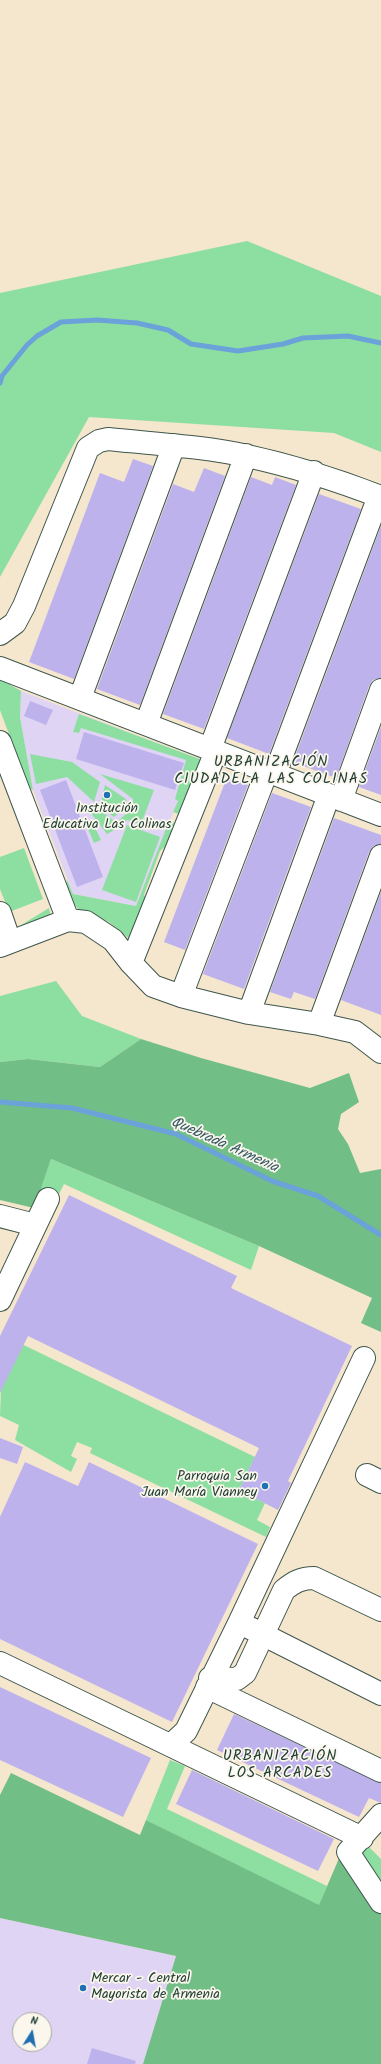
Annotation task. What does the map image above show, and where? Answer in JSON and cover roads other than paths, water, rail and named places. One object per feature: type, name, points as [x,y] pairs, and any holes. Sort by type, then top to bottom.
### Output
[{"type":"street","points":[[0,634],[15,623],[24,606],[88,448],[99,441],[108,440],[174,445],[246,455],[314,472],[380,497],[181,996]]},
{"type":"street","points":[[80,698],[174,445]]},
{"type":"street","points":[[146,724],[246,455]]},
{"type":"street","points":[[131,963],[213,750],[314,472]]},
{"type":"street","points":[[0,668],[381,815]]},
{"type":"street","points":[[249,1013],[335,798],[381,690]]},
{"type":"street","points":[[0,742],[68,920]]},
{"type":"street","points":[[320,1024],[381,856]]},
{"type":"street","points":[[0,913],[5,944],[68,920],[86,922],[114,940],[131,963],[153,986],[181,996],[249,1013],[320,1024],[355,1032],[381,1052]]},
{"type":"street","points":[[0,1300],[48,1199]]},
{"type":"street","points":[[0,1216],[35,1225]]},
{"type":"street","points":[[171,1745],[186,1731],[208,1682],[239,1623],[364,1358]]},
{"type":"street","points":[[208,1682],[237,1678],[245,1672],[284,1590],[294,1582],[304,1578],[314,1578],[381,1610]]},
{"type":"street","points":[[239,1623],[381,1694]]},
{"type":"street","points":[[0,1663],[362,1838]]},
{"type":"street","points":[[208,1682],[381,1771]]},
{"type":"street","points":[[381,1815],[348,1852],[381,1902]]},
{"type":"waterway","points":[[0,383],[2,376],[27,345],[37,336],[61,322],[97,320],[137,323],[168,330],[191,344],[238,351],[283,344],[303,338],[348,336],[381,343]]},
{"type":"waterway","name":"Quebrada Armenia","points":[[0,1102],[72,1108],[176,1134],[272,1181],[318,1196],[381,1235]]},
{"type":"place","name":"Institución Educativa Las Colinas","points":[[107,795]]},
{"type":"place","name":"Parroquia San Juan María Vianney","points":[[265,1486]]},
{"type":"place","name":"Mercar - Central Mayorista de Armenia","points":[[83,1988]]},
{"type":"district","name":"URBANIZACIÓN CIUDADELA LAS COLINAS","points":[[271,772]]},
{"type":"district","name":"URBANIZACIÓN LOS ARCADES","points":[[280,1766]]}]
